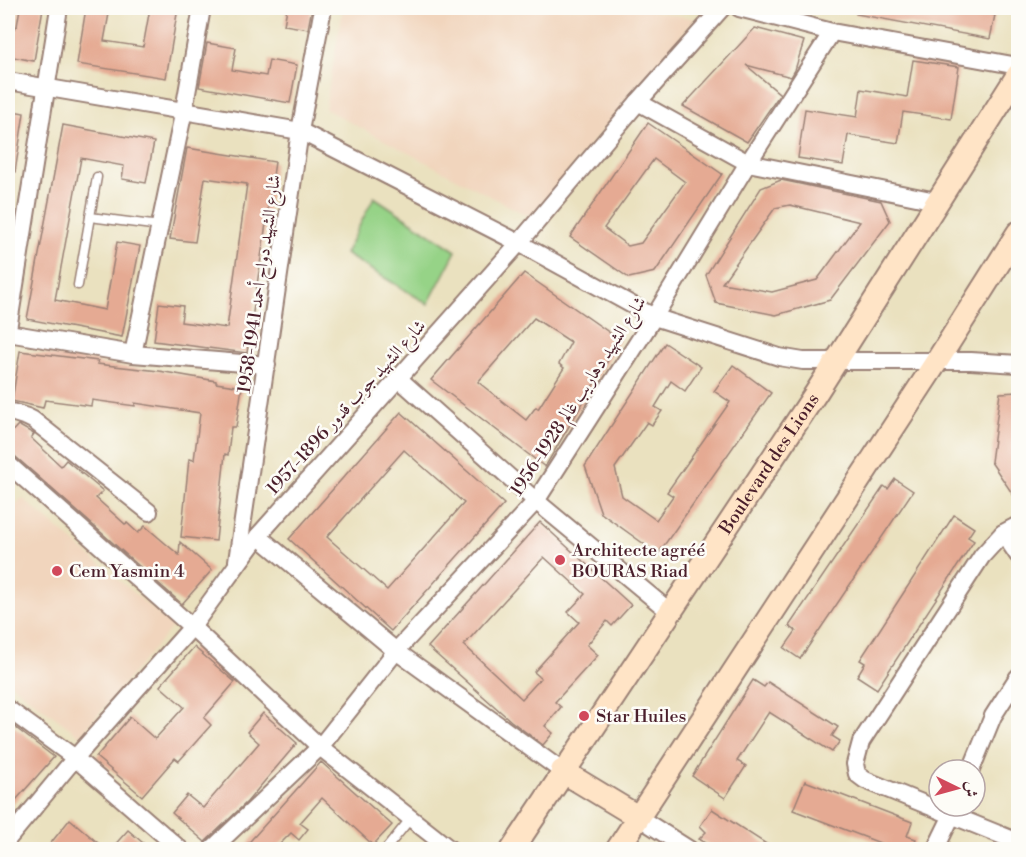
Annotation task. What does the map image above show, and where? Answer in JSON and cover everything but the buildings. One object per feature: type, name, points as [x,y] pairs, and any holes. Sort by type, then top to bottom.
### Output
[{"type":"main road","name":"Boulevard des Lions","points":[[512,849],[816,393],[1018,75]]},
{"type":"main road","points":[[617,849],[938,361],[1018,233]]},
{"type":"main road","points":[[562,771],[638,817]]},
{"type":"street","points":[[59,8],[8,331],[133,354],[267,364]]},
{"type":"street","points":[[133,354],[184,110],[202,8]]},
{"type":"street","name":"شارع الشهيد دواح أحمد 1941-1958","points":[[236,567],[300,131],[323,8]]},
{"type":"street","name":"شارع الشهيد جوب قدور 1896-1957","points":[[8,839],[75,758],[192,627],[258,536],[519,243],[638,102],[722,8]]},
{"type":"street","points":[[739,8],[832,32],[1018,66]]},
{"type":"street","name":"شارع الشهيد دهاريب غالم 1928-1956","points":[[211,849],[320,747],[396,651],[536,501],[832,32]]},
{"type":"street","points":[[8,81],[300,131],[519,243],[654,317],[779,357],[803,361],[971,361],[1018,364]]},
{"type":"street","points":[[638,102],[748,163],[936,201]]},
{"type":"street","points":[[398,378],[536,501],[670,612]]},
{"type":"street","points":[[8,411],[33,420],[149,512]]},
{"type":"street","points":[[8,464],[192,627],[320,747],[451,849]]},
{"type":"street","points":[[927,802],[865,780],[857,774],[855,764],[857,752],[861,742],[982,556],[1004,533],[1018,525]]},
{"type":"street","points":[[1004,533],[1018,555]]},
{"type":"street","points":[[258,536],[396,651],[562,771]]},
{"type":"street","points":[[975,758],[993,716],[1018,677]]},
{"type":"street","points":[[8,709],[75,758],[182,849]]},
{"type":"street","points":[[638,817],[690,849]]},
{"type":"street","points":[[935,849],[950,818]]},
{"type":"street","points":[[968,818],[1018,842]]},
{"type":"lane","points":[[78,285],[97,177]]},
{"type":"lane","points":[[90,217],[160,226]]},
{"type":"lane","points":[[385,849],[411,818]]},
{"type":"shaded area","points":[[343,8],[638,8],[695,19],[530,217],[325,109]]},
{"type":"shaded area","name":"Cem Yasmin 4","points":[[22,498],[173,626],[80,736],[8,682],[8,515]]},
{"type":"green space","points":[[374,197],[456,251],[428,304],[345,254]]},
{"type":"place","name":"Architecte agréé BOURAS Riad","points":[[560,560]]},
{"type":"place","name":"Cem Yasmin 4","points":[[57,571]]},
{"type":"place","name":"Star Huiles","points":[[584,716]]}]
